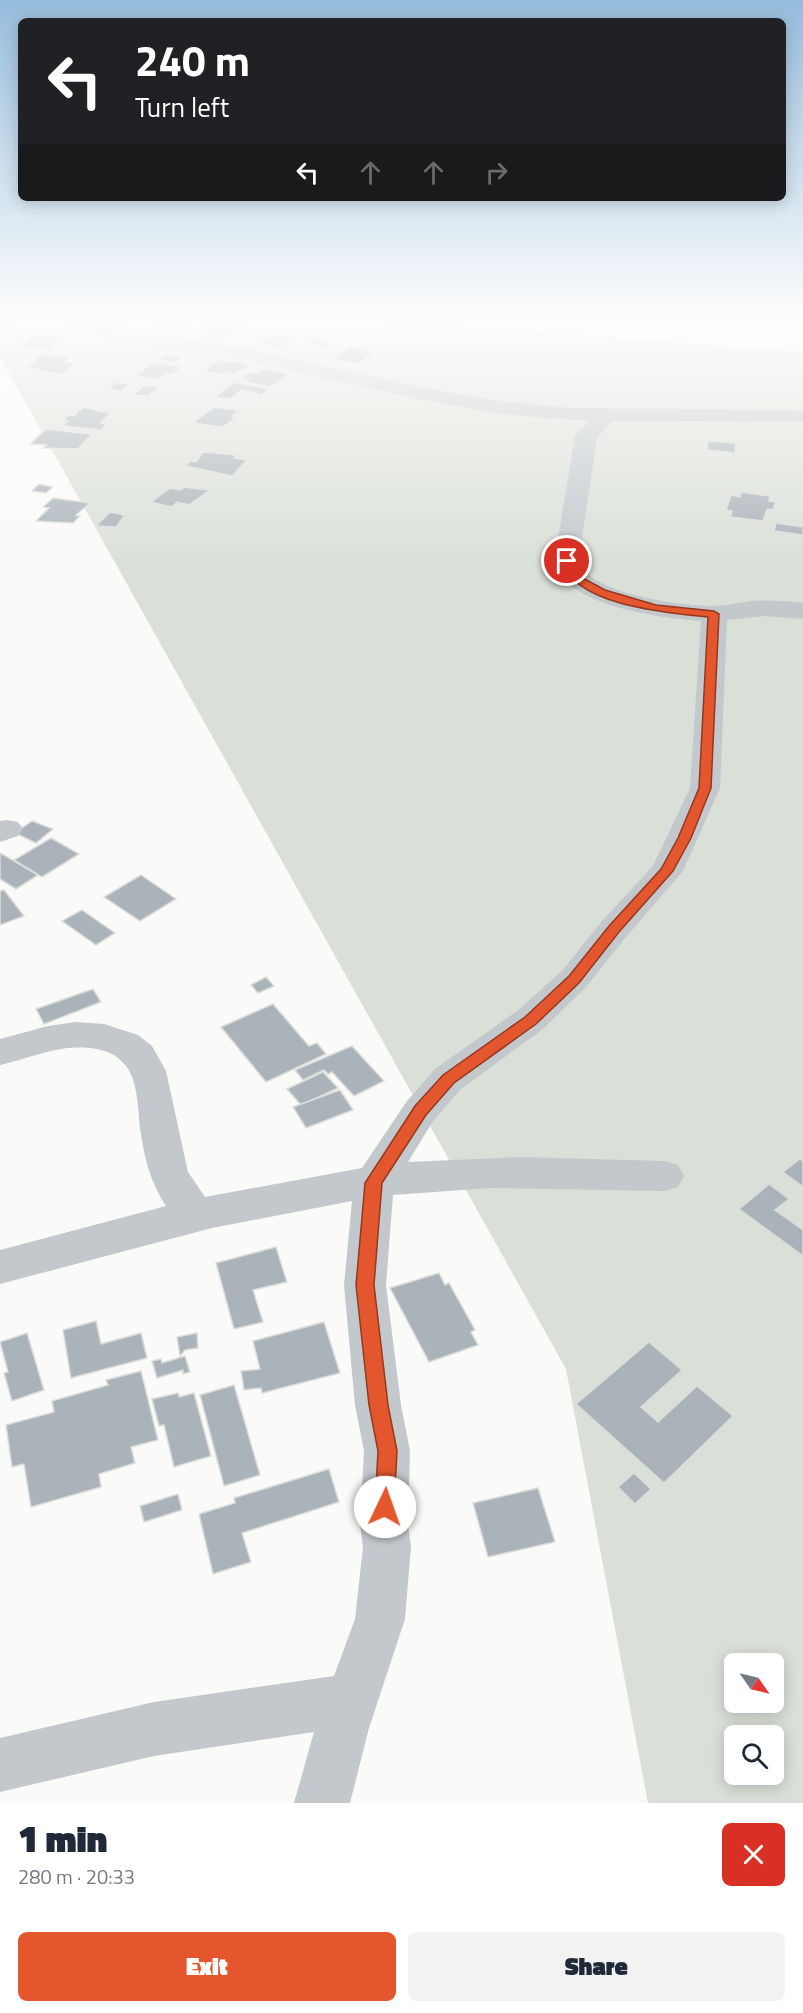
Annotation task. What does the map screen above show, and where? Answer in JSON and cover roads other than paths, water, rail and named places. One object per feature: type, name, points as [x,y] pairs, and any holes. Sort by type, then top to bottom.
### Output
[{"type":"street","points":[[454,400],[538,412],[607,415],[760,413],[803,416]]},
{"type":"street","points":[[607,415],[586,436],[570,534],[567,565],[572,574],[584,584],[601,592],[655,608],[714,614],[755,609],[803,611]]},
{"type":"street","points":[[322,1803],[342,1728],[380,1619],[387,1547],[384,1525],[387,1451],[378,1405],[365,1285],[374,1183],[420,1111],[448,1079],[530,1020],[574,980],[614,929],[667,871],[705,788],[714,614]]},
{"type":"street","points":[[0,1052],[74,1034],[103,1037],[126,1044],[139,1053],[150,1073],[157,1100],[161,1142],[169,1177],[195,1215]]},
{"type":"street","points":[[0,1268],[127,1231],[269,1198],[374,1183],[442,1175],[533,1173],[664,1176]]},
{"type":"street","points":[[0,1765],[154,1729],[352,1700]]}]
